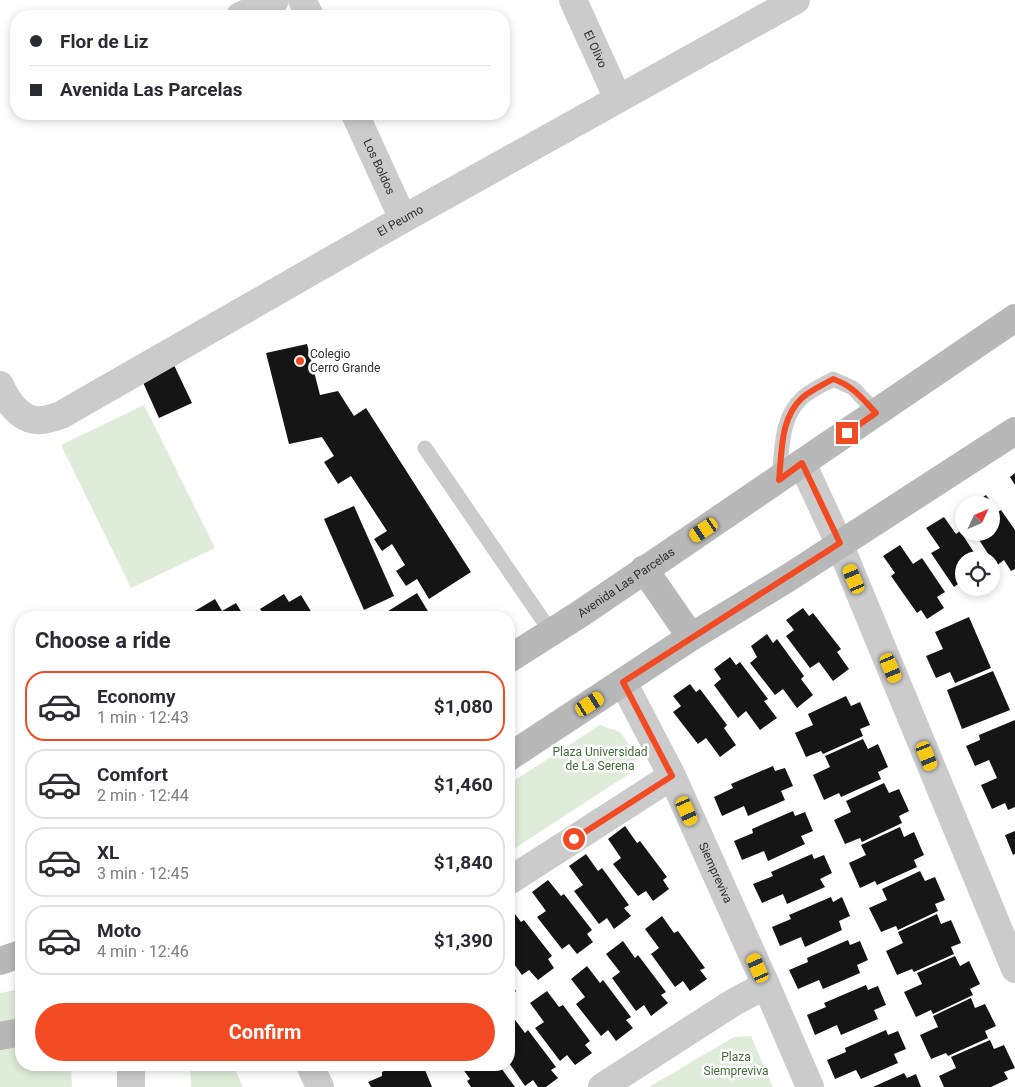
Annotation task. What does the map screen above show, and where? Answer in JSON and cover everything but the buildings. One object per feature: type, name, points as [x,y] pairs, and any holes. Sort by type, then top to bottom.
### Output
[{"type":"main road","name":"Avenida Las Parcelas","points":[[515,655],[779,480],[1015,318]]},
{"type":"main road","points":[[515,753],[691,637],[1015,430]]},
{"type":"main road","points":[[644,570],[691,637]]},
{"type":"main road","points":[[0,961],[15,956]]},
{"type":"main road","points":[[0,1036],[15,1033]]},
{"type":"street","points":[[253,10],[275,0]]},
{"type":"street","name":"El Olivo","points":[[572,0],[618,99]]},
{"type":"street","name":"El Peumo","points":[[3,392],[24,416],[40,421],[61,415],[403,219],[796,0]]},
{"type":"street","name":"Los Boldos","points":[[358,120],[403,219]]},
{"type":"street","points":[[802,463],[840,543],[1015,969]]},
{"type":"street","name":"Siempreviva","points":[[623,682],[672,776],[810,1087]]},
{"type":"street","points":[[515,877],[672,776]]},
{"type":"street","points":[[602,1087],[734,1002],[766,985]]},
{"type":"street","points":[[130,1071],[131,1087]]},
{"type":"street","points":[[313,1071],[320,1087]]},
{"type":"lane","points":[[779,480],[786,422],[803,397],[833,379],[853,388],[876,413]]},
{"type":"lane","points":[[425,448],[551,632]]},
{"type":"green space","points":[[144,405],[215,548],[131,588],[61,445]]},
{"type":"green space","name":"Plaza Universidad de La Serena","points":[[600,725],[620,732],[637,756],[629,774],[515,848],[515,780]]},
{"type":"green space","points":[[15,990],[15,1071],[71,1071],[72,1087],[0,1087],[0,993]]},
{"type":"green space","name":"Plaza Siempreviva","points":[[751,1036],[773,1087],[649,1087],[734,1037]]},
{"type":"green space","points":[[190,1071],[236,1071],[243,1087],[191,1087]]},
{"type":"place","name":"Colegio Cerro Grande","points":[[300,361]]},
{"type":"route","points":[[574,839],[672,776],[623,682],[840,543],[802,463],[779,480],[786,422],[793,410],[803,397],[833,379],[841,381],[853,388],[876,413],[847,433]]}]
